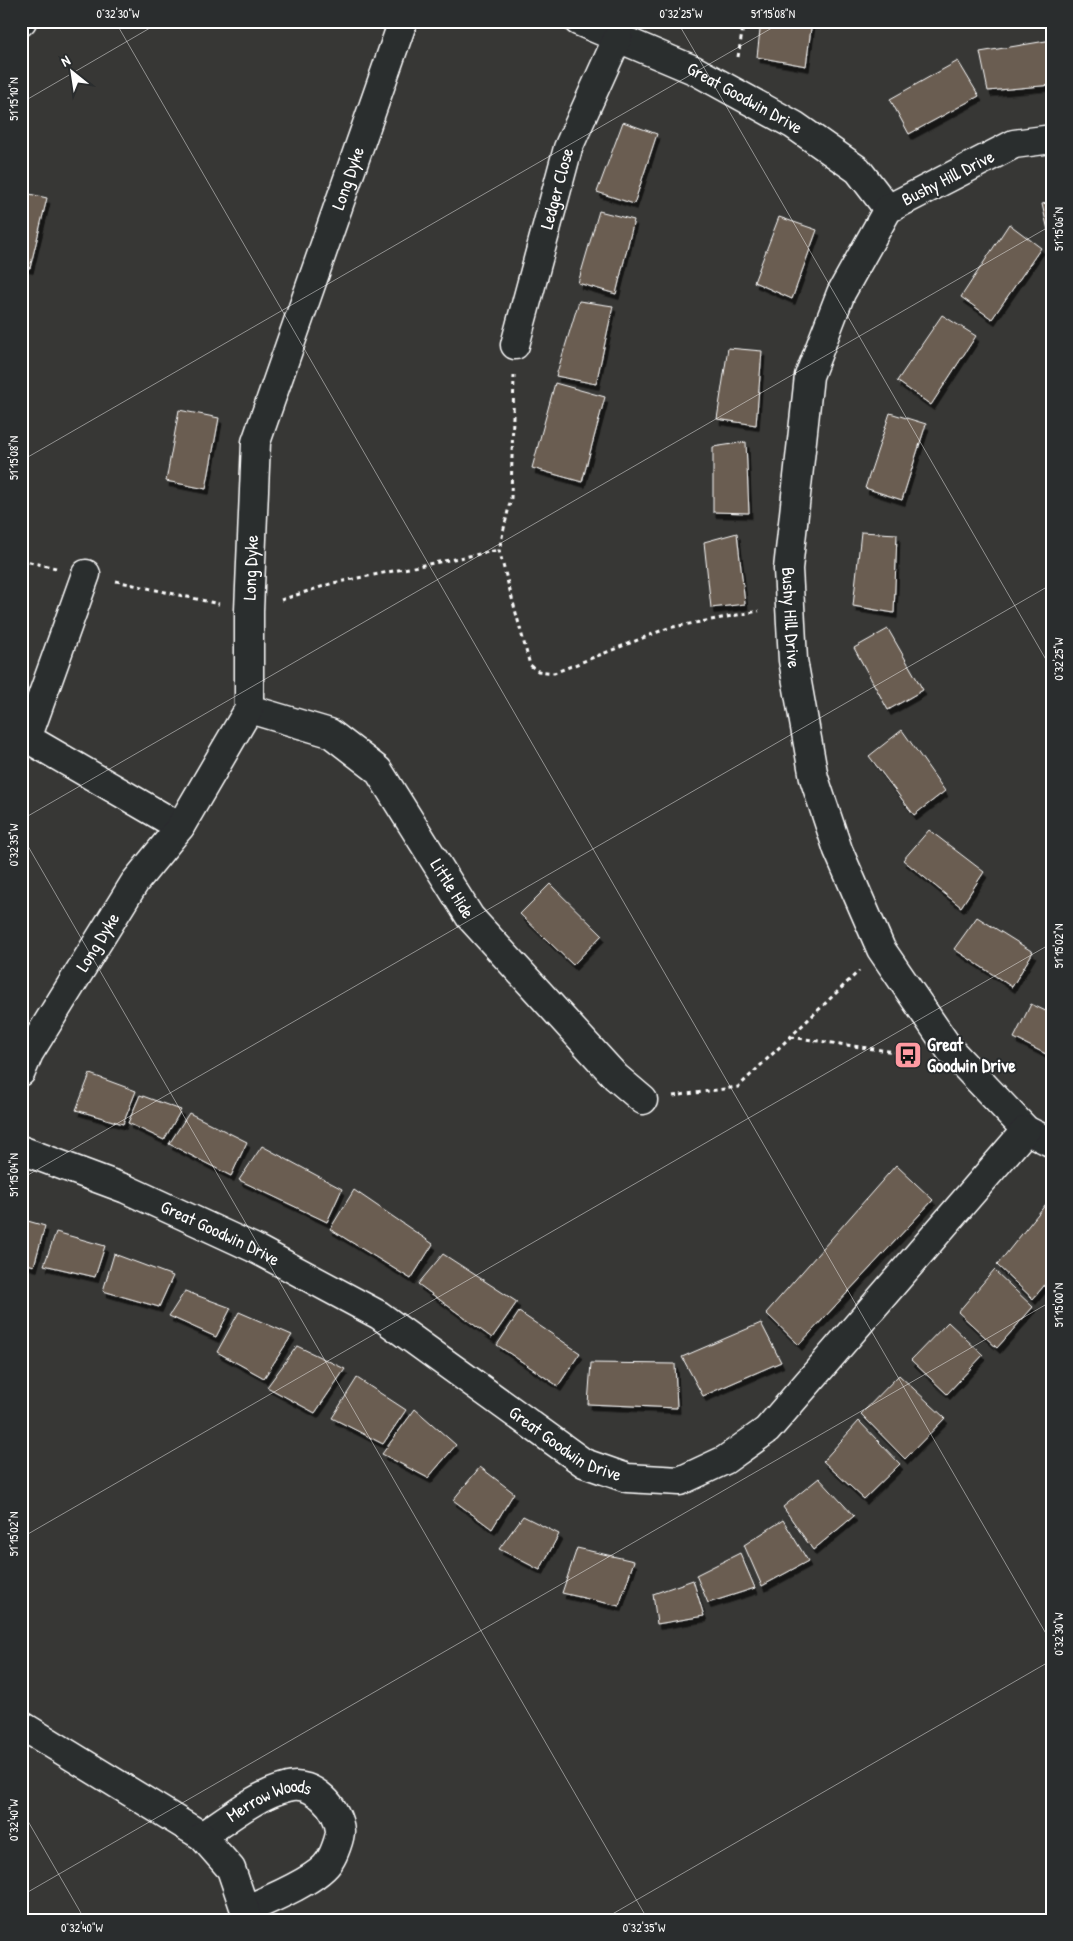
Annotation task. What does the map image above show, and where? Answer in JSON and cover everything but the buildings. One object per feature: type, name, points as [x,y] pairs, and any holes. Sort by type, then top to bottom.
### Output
[{"type":"street","name":"Long Dyke","points":[[21,1072],[29,1053],[135,882],[180,827],[249,709],[249,611],[256,442],[403,21]]},
{"type":"street","name":"Great Goodwin Drive","points":[[578,21],[694,70],[794,125],[858,170],[888,209]]},
{"type":"street","name":"Ledger Close","points":[[515,345],[568,148],[618,37]]},
{"type":"street","name":"Bushy Hill Drive","points":[[1052,139],[1014,144],[888,209],[841,293],[808,376],[788,569],[788,606],[793,660],[814,778],[838,850],[881,949],[950,1050],[1026,1130],[1052,1143]]},
{"type":"street","points":[[86,574],[30,733],[32,741],[180,827]]},
{"type":"street","name":"Little Hide","points":[[249,709],[330,732],[378,770],[470,917],[616,1077],[643,1100]]},
{"type":"street","name":"Great Goodwin Drive","points":[[21,1150],[126,1189],[254,1248],[379,1315],[584,1463],[627,1478],[680,1481],[725,1460],[767,1430],[1026,1130]]},
{"type":"street","name":"Merrow Woods","points":[[21,1725],[202,1836],[231,1869],[246,1915],[299,1886],[330,1862],[340,1832],[335,1814],[325,1799],[309,1789],[289,1786],[250,1804],[202,1836]]},
{"type":"path","points":[[515,345],[511,498],[499,550],[530,665],[538,671],[554,672],[668,628],[788,606]]},
{"type":"path","points":[[21,560],[249,611],[333,582],[499,550]]},
{"type":"path","points":[[643,1100],[738,1087],[881,949]]},
{"type":"path","points":[[790,1037],[961,1062]]},
{"type":"place","name":"Great Goodwin Drive","points":[[908,1055]]}]
